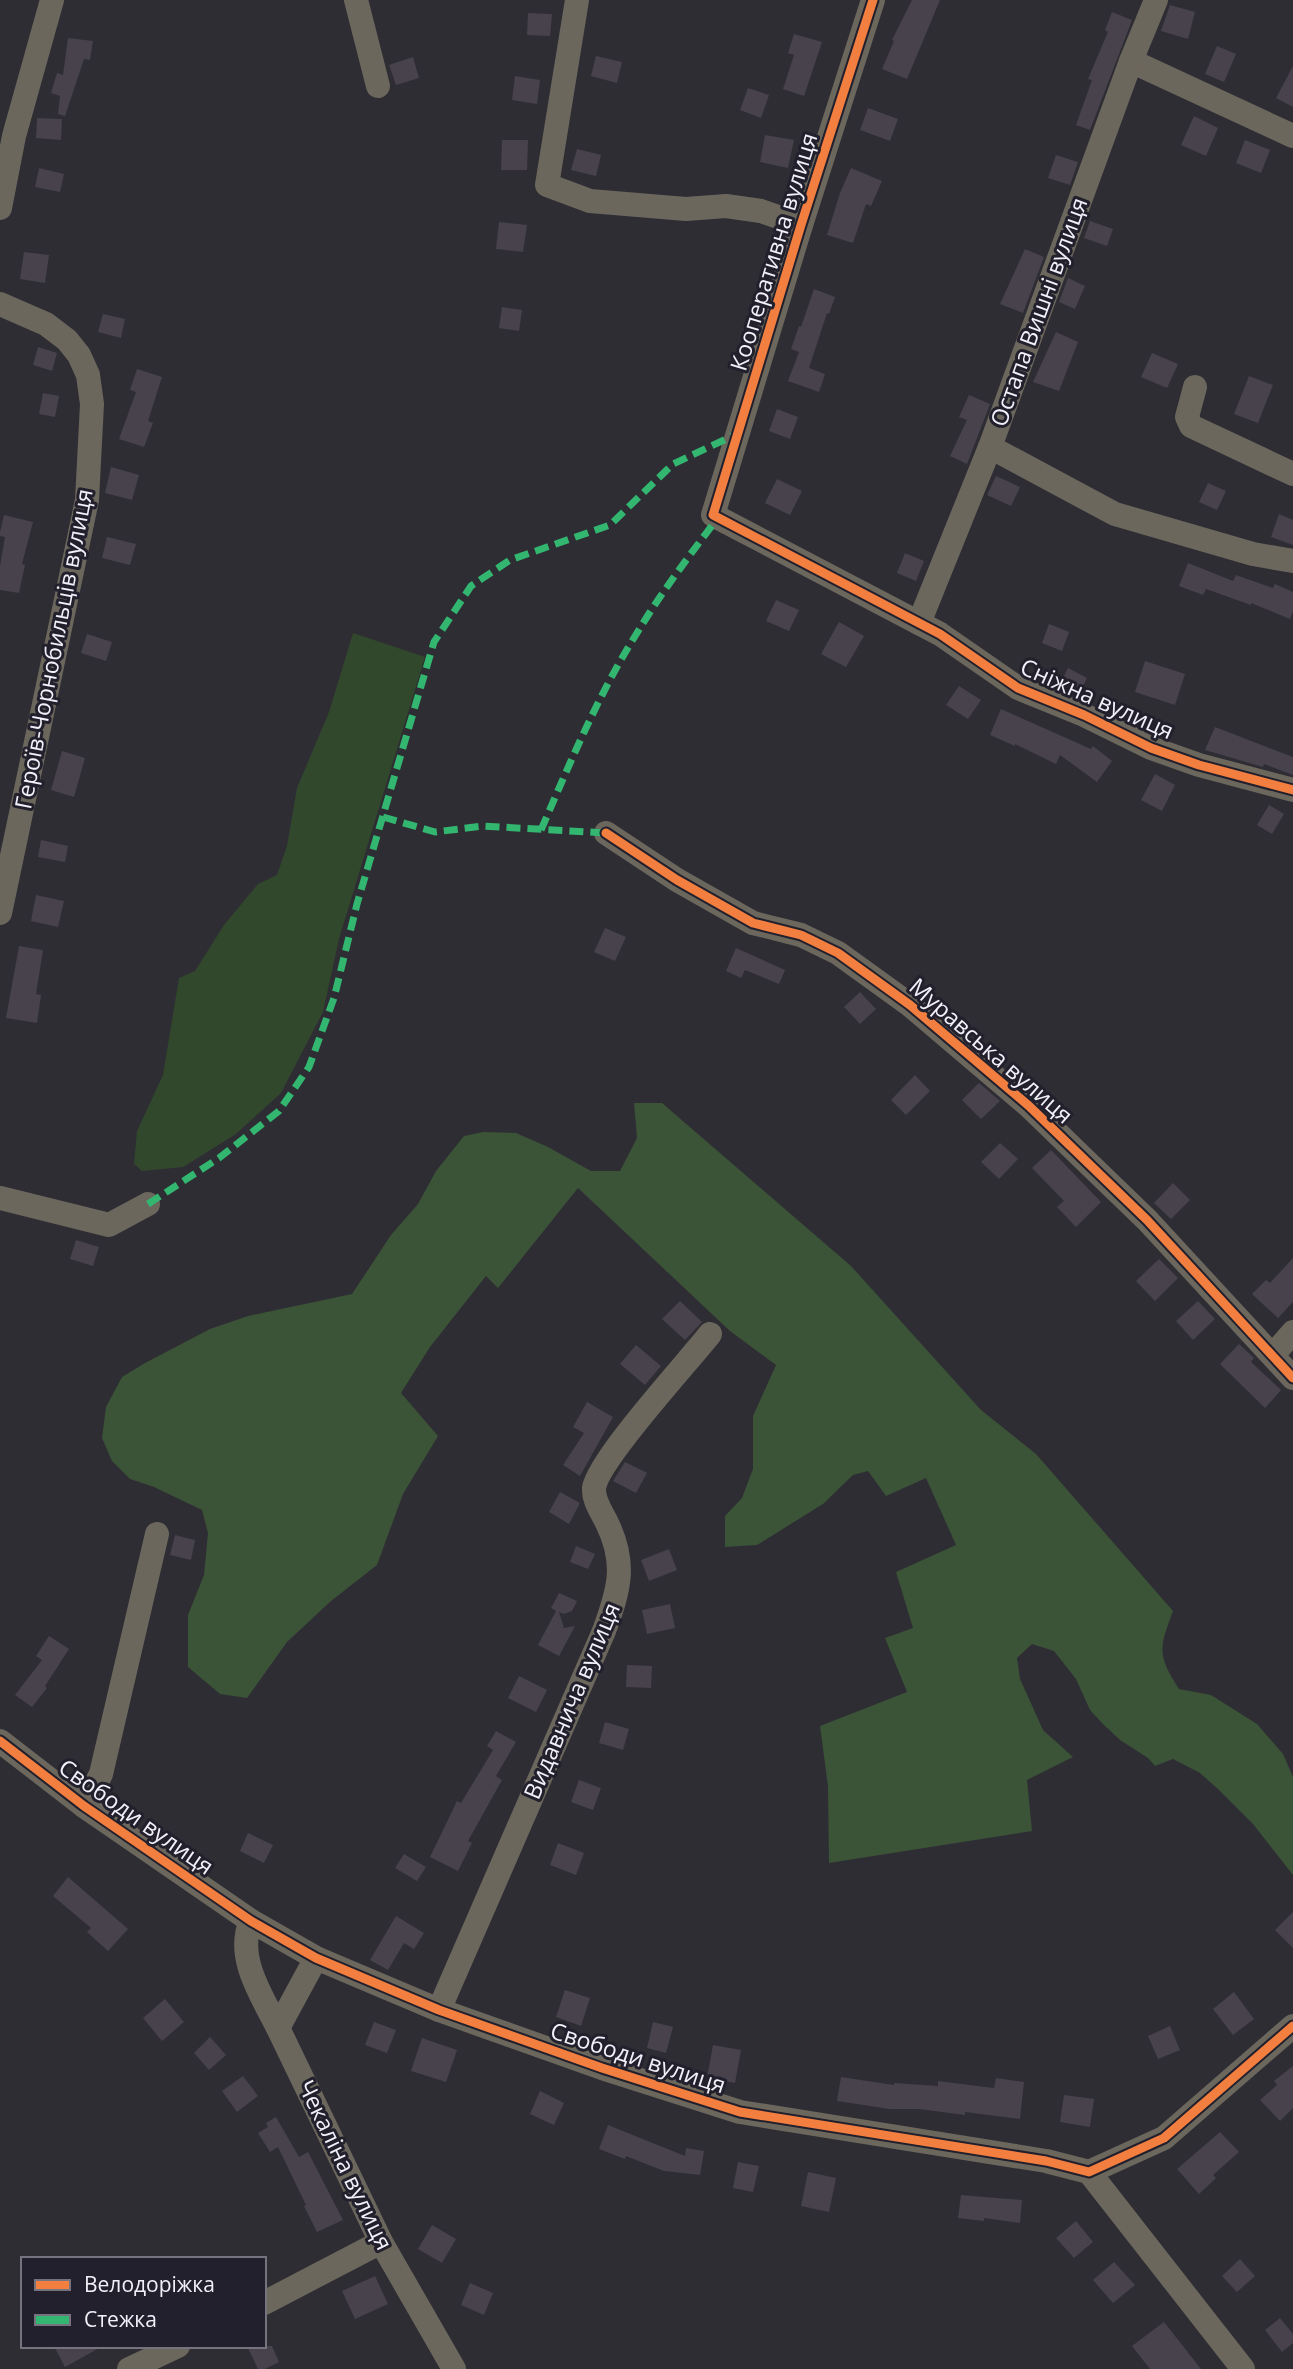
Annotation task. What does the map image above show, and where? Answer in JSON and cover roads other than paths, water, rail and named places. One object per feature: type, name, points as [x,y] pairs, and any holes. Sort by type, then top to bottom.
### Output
[{"type":"street","points":[[0,208],[14,136],[52,0]]},
{"type":"street","points":[[356,0],[378,86]]},
{"type":"street","points":[[577,0],[547,185],[590,201],[686,209],[726,206],[761,211],[801,225]]},
{"type":"street","name":"Кооперативна вулиця","points":[[713,515],[873,0]]},
{"type":"street","name":"Остапа Вишні вулиця","points":[[919,623],[990,447],[1156,0]]},
{"type":"street","points":[[1132,61],[1293,136]]},
{"type":"street","name":"Героїв-Чорнобильців вулиця","points":[[0,304],[46,324],[67,340],[79,355],[88,375],[92,404],[87,500],[0,913]]},
{"type":"street","points":[[1195,387],[1187,417],[1191,426],[1293,474]]},
{"type":"street","points":[[990,447],[1115,514],[1253,554],[1293,561]]},
{"type":"street","name":"Сніжна вулиця","points":[[713,515],[940,634],[1018,688],[1084,715],[1152,748],[1199,765],[1293,790]]},
{"type":"street","name":"Муравська вулиця","points":[[606,833],[677,880],[753,923],[801,936],[838,953],[910,1005],[1030,1106],[1147,1220],[1293,1378]]},
{"type":"street","points":[[0,1198],[109,1225],[148,1204]]},
{"type":"street","points":[[1273,1355],[1293,1332]]},
{"type":"street","name":"Видавнича вулиця","points":[[439,2010],[604,1631],[618,1593],[621,1562],[614,1539],[598,1507],[594,1488],[607,1460],[710,1335]]},
{"type":"street","points":[[84,1806],[101,1773],[157,1534]]},
{"type":"street","name":"Свободи вулиця","points":[[0,1741],[84,1806],[251,1922],[316,1958],[439,2010],[602,2068],[740,2112],[1046,2161],[1089,2172]]},
{"type":"street","name":"Чекаліна вулиця","points":[[251,1922],[245,1935],[248,1959],[257,1985],[381,2242],[454,2369]]},
{"type":"street","points":[[278,2028],[316,1958]]},
{"type":"street","points":[[1243,2369],[1089,2172],[1164,2138],[1293,2026]]},
{"type":"street","points":[[266,2302],[381,2242]]},
{"type":"street","points":[[129,2369],[174,2348]]}]
